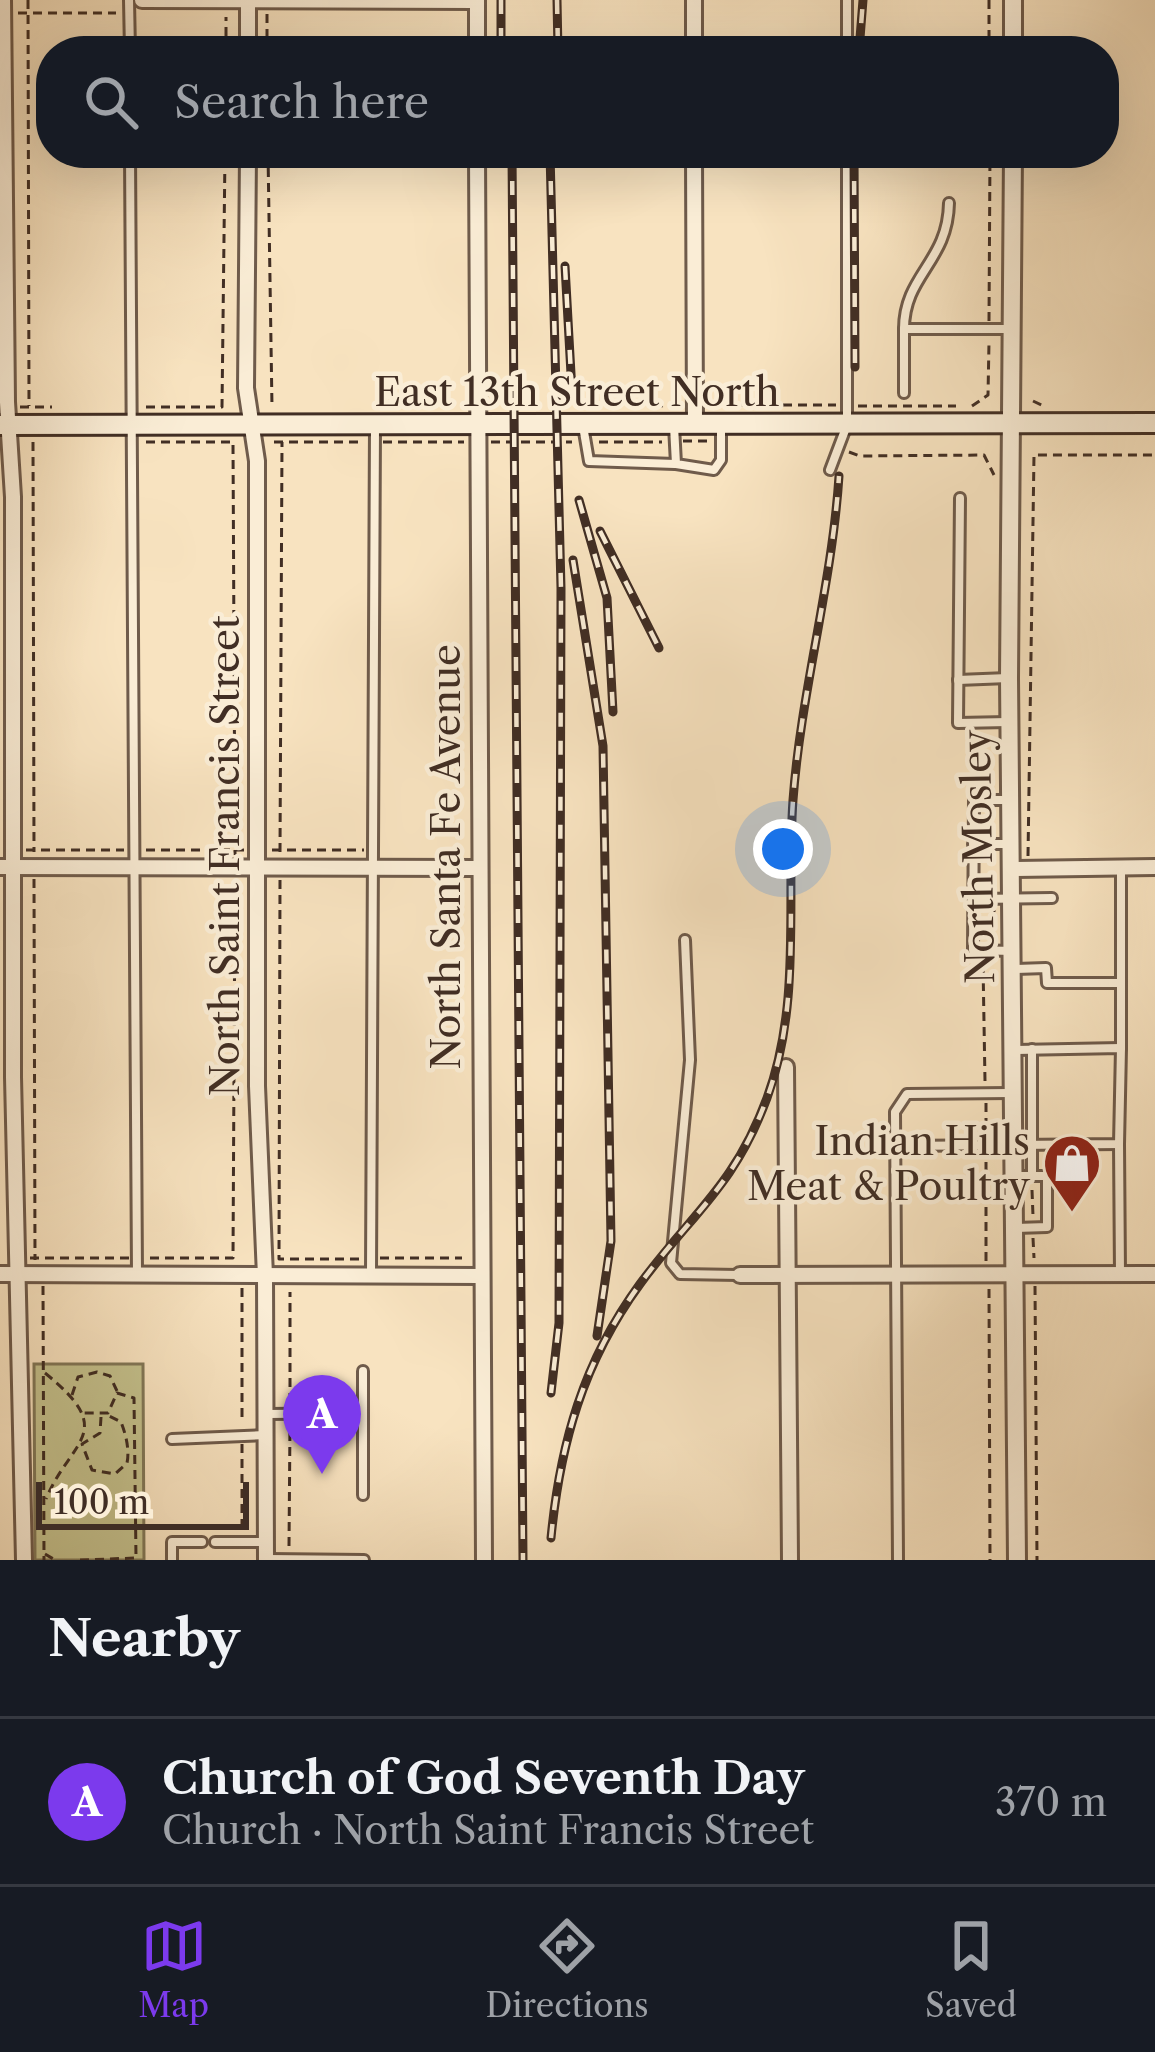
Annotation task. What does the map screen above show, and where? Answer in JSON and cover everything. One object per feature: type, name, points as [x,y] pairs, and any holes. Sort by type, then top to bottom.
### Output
[{"type":"main road","name":"East 13th Street North","points":[[6,419],[128,416],[375,434],[583,433],[684,424],[721,433],[847,415],[1012,424],[1155,423]]},
{"type":"street","points":[[3,0],[3,337],[13,850],[6,867],[24,1560]]},
{"type":"street","points":[[142,0],[477,0],[477,36]]},
{"type":"street","points":[[694,0],[694,36]]},
{"type":"street","points":[[1013,0],[1013,36]]},
{"type":"street","points":[[248,1],[248,36]]},
{"type":"street","name":"North Saint Francis Street","points":[[248,168],[246,388],[257,461],[257,1087],[272,1259],[265,1283],[266,1560]]},
{"type":"street","name":"North Santa Fe Avenue","points":[[477,168],[484,1560]]},
{"type":"street","points":[[684,424],[693,168]]},
{"type":"street","name":"North Mosley","points":[[1013,168],[1010,800],[1011,844],[1019,869],[1003,899],[1012,960],[1023,1176],[1024,1227],[1015,1275],[1017,1560]]},
{"type":"street","points":[[6,867],[479,868]]},
{"type":"street","points":[[1019,869],[1155,867]]},
{"type":"street","points":[[786,1067],[790,1560]]},
{"type":"street","points":[[0,1274],[238,1276],[265,1283],[480,1276]]},
{"type":"street","points":[[740,1275],[1155,1274]]},
{"type":"lane","points":[[129,0],[130,36]]},
{"type":"lane","points":[[847,0],[847,36]]},
{"type":"lane","points":[[130,168],[137,1275]]},
{"type":"lane","points":[[830,470],[842,448],[847,415],[847,168]]},
{"type":"lane","points":[[904,392],[904,304],[948,234],[949,202]]},
{"type":"lane","points":[[904,329],[1012,329]]},
{"type":"lane","points":[[676,464],[684,424]]},
{"type":"lane","points":[[583,433],[583,452],[596,464],[676,464],[714,470],[722,460],[721,433]]},
{"type":"lane","points":[[371,1277],[375,434]]},
{"type":"lane","points":[[960,498],[958,724],[1010,722]]},
{"type":"lane","points":[[958,680],[1009,678]]},
{"type":"lane","points":[[1010,800],[974,800],[973,950],[992,950],[1046,968],[1047,983],[1121,983]]},
{"type":"lane","points":[[974,844],[1011,844]]},
{"type":"lane","points":[[1120,1274],[1121,867]]},
{"type":"lane","points":[[973,899],[1052,898]]},
{"type":"lane","points":[[686,940],[690,1060],[671,1263],[680,1274],[740,1275]]},
{"type":"lane","points":[[1013,1049],[1121,1048]]},
{"type":"lane","points":[[898,1560],[895,1112],[902,1095],[986,1093],[1020,1085],[1032,1049]]},
{"type":"lane","points":[[895,1146],[1120,1144]]},
{"type":"lane","points":[[1023,1176],[1047,1176],[1047,1227],[1024,1227]]},
{"type":"lane","points":[[363,1371],[363,1495]]},
{"type":"lane","points":[[266,1414],[363,1413]]},
{"type":"lane","points":[[172,1439],[266,1435]]},
{"type":"lane","points":[[172,1560],[172,1542],[202,1542]]},
{"type":"lane","points":[[215,1542],[266,1542]]},
{"type":"lane","points":[[266,1560],[364,1560]]},
{"type":"path","points":[[28,0],[29,407]]},
{"type":"path","points":[[989,0],[989,36]]},
{"type":"path","points":[[226,1],[226,36]]},
{"type":"path","points":[[267,2],[267,36]]},
{"type":"path","points":[[128,416],[222,407],[225,168]]},
{"type":"path","points":[[268,168],[270,407],[292,407]]},
{"type":"path","points":[[274,442],[375,434],[583,433],[985,402],[990,168]]},
{"type":"path","points":[[653,406],[684,424],[721,433]]},
{"type":"path","points":[[6,419],[29,407],[66,407]]},
{"type":"path","points":[[233,442],[233,1258]]},
{"type":"path","points":[[282,442],[272,1259],[288,1283],[289,1559]]},
{"type":"path","points":[[842,448],[860,456],[984,455],[997,481]]},
{"type":"path","points":[[1019,869],[1034,455],[1155,454]]},
{"type":"path","points":[[13,850],[367,850]]},
{"type":"path","points":[[990,1560],[983,964],[992,950],[1003,899]]},
{"type":"path","points":[[1023,1176],[1024,1227],[1034,1274],[1037,1560]]},
{"type":"path","points":[[18,1273],[137,1258],[462,1258]]},
{"type":"path","points":[[18,1273],[43,1287],[44,1557],[55,1560]]},
{"type":"path","points":[[238,1276],[242,1542]]},
{"type":"path","points":[[265,1283],[288,1283]]},
{"type":"path","points":[[44,1372],[71,1396],[81,1414],[82,1444],[92,1471],[106,1474],[123,1468],[129,1455],[118,1418],[81,1414]]},
{"type":"path","points":[[71,1396],[78,1377],[98,1372],[110,1376],[117,1393]]},
{"type":"path","points":[[44,1506],[55,1479],[82,1444],[100,1432],[117,1393]]},
{"type":"path","points":[[80,1560],[136,1558],[137,1408],[134,1398],[117,1393]]},
{"type":"shaded area","points":[[34,1364],[143,1364],[144,1560],[35,1560]]},
{"type":"railway","points":[[501,0],[501,36]]},
{"type":"railway","points":[[557,0],[558,36]]},
{"type":"railway","points":[[860,36],[863,0]]},
{"type":"railway","points":[[512,168],[523,1560]]},
{"type":"railway","points":[[550,168],[561,588],[559,1323],[551,1393]]},
{"type":"railway","points":[[854,168],[855,367]]},
{"type":"railway","points":[[565,266],[572,392]]},
{"type":"railway","points":[[551,1538],[568,1437],[603,1343],[640,1284],[741,1155],[778,1062],[789,988],[797,759],[839,476]]},
{"type":"railway","points":[[579,500],[607,598],[613,712]]},
{"type":"railway","points":[[600,531],[659,648]]},
{"type":"railway","points":[[573,560],[603,746],[611,1241],[597,1336]]},
{"type":"place","name":"Indian Hills Meat & Poultry","points":[[1072,1214]]},
{"type":"place","name":"Church of God Seventh Day","points":[[322,1474]]}]
